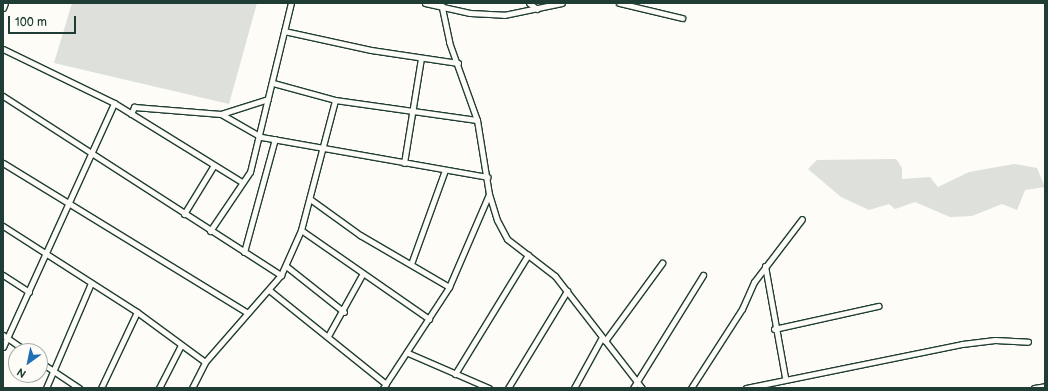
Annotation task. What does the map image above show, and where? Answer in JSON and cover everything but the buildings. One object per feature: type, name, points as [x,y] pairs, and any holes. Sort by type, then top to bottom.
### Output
[{"type":"street","points":[[3,8],[5,3]]},
{"type":"street","points":[[210,231],[250,172],[261,137],[290,3]]},
{"type":"street","points":[[425,3],[442,4],[470,13],[504,15],[562,3]]},
{"type":"street","points":[[529,3],[537,9]]},
{"type":"street","points":[[619,3],[682,18]]},
{"type":"street","points":[[442,4],[458,63],[477,120],[488,177],[489,194],[507,239],[555,276],[642,388]]},
{"type":"street","points":[[284,31],[421,58],[458,63]]},
{"type":"street","points":[[3,49],[114,103],[242,182]]},
{"type":"street","points":[[404,163],[411,111],[421,58]]},
{"type":"street","points":[[273,83],[335,100],[477,120]]},
{"type":"street","points":[[3,96],[281,276]]},
{"type":"street","points":[[131,114],[134,107],[221,114],[268,99]]},
{"type":"street","points":[[192,388],[205,362],[246,312],[281,276],[286,266],[301,230],[335,100]]},
{"type":"street","points":[[3,347],[5,337],[29,292],[90,151],[114,103]]},
{"type":"street","points":[[221,114],[261,137],[488,177]]},
{"type":"street","points":[[244,252],[275,139]]},
{"type":"street","points":[[3,163],[68,201],[246,312]]},
{"type":"street","points":[[184,214],[214,165]]},
{"type":"street","points":[[411,264],[445,170]]},
{"type":"street","points":[[269,290],[328,336],[385,386],[450,287],[489,194]]},
{"type":"street","points":[[310,199],[411,264],[450,287]]},
{"type":"street","points":[[691,388],[742,309],[765,266],[802,219]]},
{"type":"street","points":[[3,226],[137,312],[205,362]]},
{"type":"street","points":[[301,230],[362,275],[429,319]]},
{"type":"street","points":[[455,374],[528,255]]},
{"type":"street","points":[[574,388],[603,339],[662,263]]},
{"type":"street","points":[[286,266],[344,312]]},
{"type":"street","points":[[765,266],[774,329],[785,378]]},
{"type":"street","points":[[3,275],[29,292]]},
{"type":"street","points":[[328,336],[344,312],[362,275]]},
{"type":"street","points":[[633,388],[703,275]]},
{"type":"street","points":[[46,388],[91,283]]},
{"type":"street","points":[[508,388],[567,291]]},
{"type":"street","points":[[774,329],[878,306]]},
{"type":"street","points":[[101,388],[137,312]]},
{"type":"street","points":[[5,337],[14,343]]},
{"type":"street","points":[[746,388],[785,378],[982,341],[1028,342]]},
{"type":"street","points":[[159,388],[181,345]]},
{"type":"street","points":[[408,352],[489,388]]},
{"type":"street","points":[[48,368],[79,388]]},
{"type":"street","points":[[1034,388],[1045,386]]},
{"type":"shaded area","points":[[72,3],[257,3],[229,104],[54,63]]},
{"type":"shaded area","points":[[896,159],[902,168],[902,179],[930,177],[938,187],[969,172],[1014,164],[1037,168],[1045,187],[1025,190],[1017,210],[1002,204],[972,216],[950,217],[915,202],[895,209],[889,204],[869,210],[841,197],[808,169],[817,160]]}]
